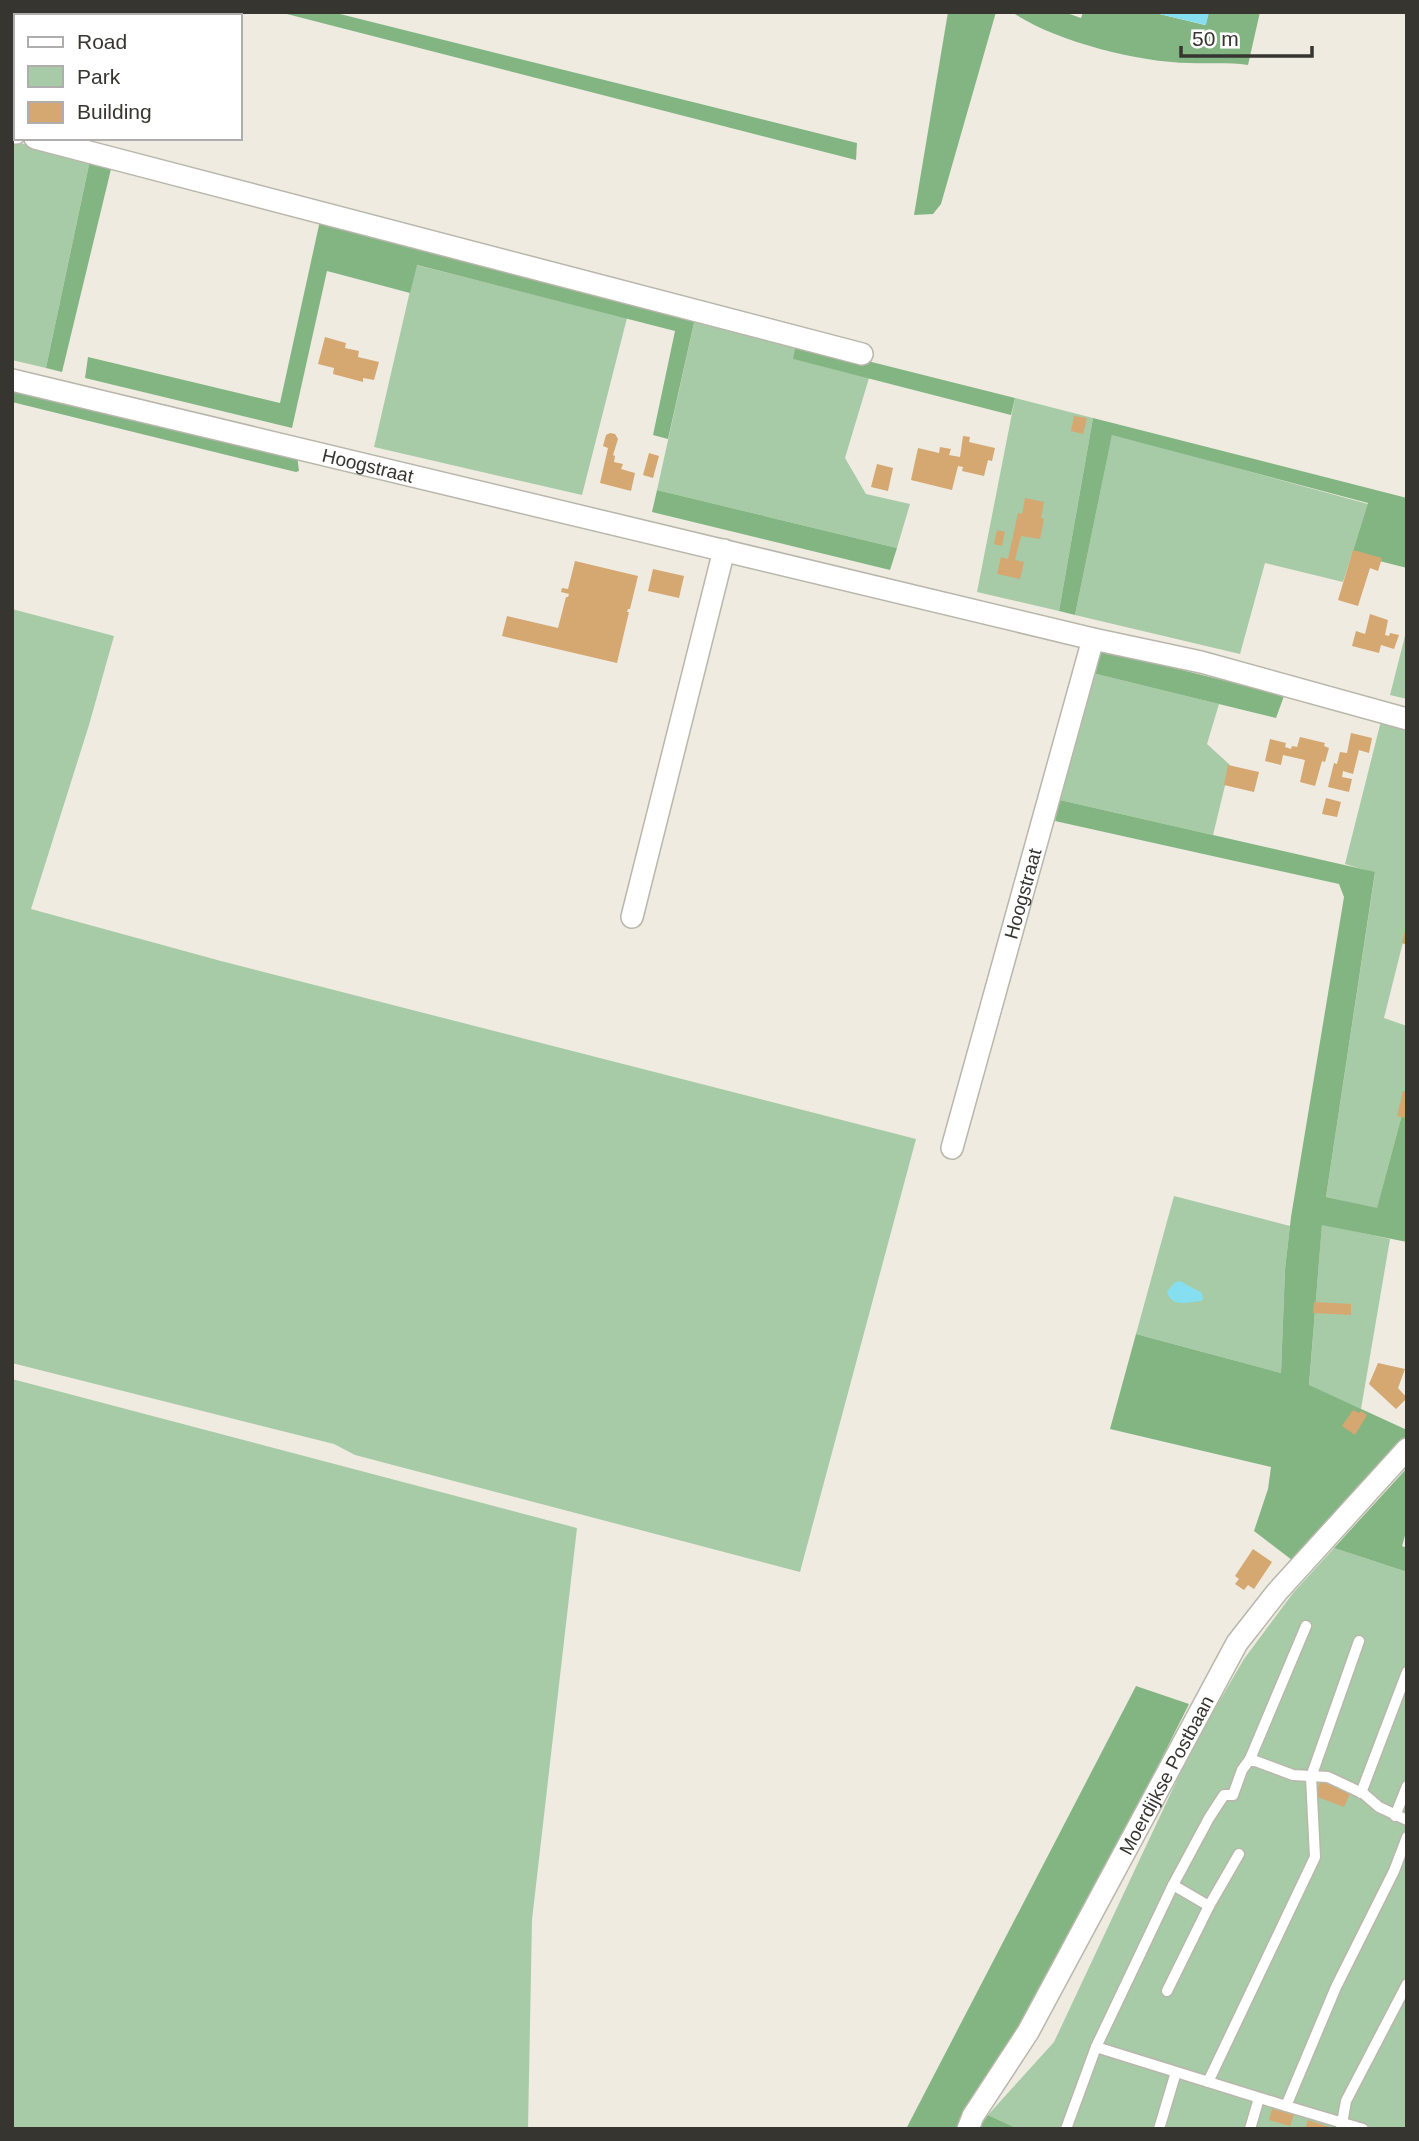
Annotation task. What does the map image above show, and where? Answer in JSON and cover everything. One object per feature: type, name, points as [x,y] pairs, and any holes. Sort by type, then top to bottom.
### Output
[{"type":"street","points":[[43,140],[862,354]]},
{"type":"street","name":"Hoogstraat","points":[[12,380],[1093,639],[1201,662],[1407,719]]},
{"type":"street","points":[[632,917],[724,550]]},
{"type":"street","name":"Hoogstraat","points":[[952,1148],[1093,639]]},
{"type":"street","name":"Moerdijkse Postbaan","points":[[968,2129],[973,2116],[1028,2032],[1237,1643],[1277,1592],[1407,1450]]},
{"type":"lane","points":[[1066,2129],[1096,2047],[1173,1885],[1224,1795],[1233,1795],[1306,1626]]},
{"type":"lane","points":[[1208,2082],[1315,1857],[1311,1777],[1359,1642]]},
{"type":"lane","points":[[1362,1793],[1407,1672]]},
{"type":"lane","points":[[1250,1759],[1293,1775],[1328,1777],[1362,1793],[1379,1807],[1407,1821]]},
{"type":"lane","points":[[1395,1816],[1407,1786]]},
{"type":"lane","points":[[1286,2106],[1336,1987],[1394,1871],[1407,1837]]},
{"type":"lane","points":[[1167,1991],[1209,1906],[1239,1854]]},
{"type":"lane","points":[[1173,1885],[1209,1906]]},
{"type":"lane","points":[[1342,2126],[1346,2101],[1407,1984]]},
{"type":"lane","points":[[1096,2047],[1342,2126],[1363,2129]]},
{"type":"lane","points":[[1159,2129],[1177,2072]]},
{"type":"lane","points":[[1250,2129],[1259,2098]]},
{"type":"green space","points":[[279,12],[332,12],[857,143],[856,160]]},
{"type":"green space","points":[[948,12],[996,12],[941,204],[933,214],[914,215]]},
{"type":"green space","points":[[1012,12],[1064,12],[1081,18],[1083,12],[1151,12],[1205,25],[1209,12],[1260,12],[1248,65],[1168,62],[1122,54],[1073,41]]},
{"type":"green space","points":[[12,141],[90,160],[46,368],[12,360]]},
{"type":"green space","points":[[90,160],[112,165],[62,372],[46,368]]},
{"type":"green space","points":[[321,216],[696,314],[668,439],[653,435],[675,331],[417,265],[410,293],[327,271],[292,428],[85,378],[88,357],[280,403]]},
{"type":"green space","points":[[416,265],[627,318],[582,495],[374,447]]},
{"type":"green space","points":[[696,314],[796,343],[794,359],[869,378],[845,458],[866,494],[910,504],[897,548],[657,490]]},
{"type":"green space","points":[[796,343],[1015,398],[1011,415],[793,359]]},
{"type":"green space","points":[[12,386],[297,455],[299,471],[12,402]]},
{"type":"green space","points":[[1015,398],[1093,418],[1059,611],[977,592]]},
{"type":"green space","points":[[1093,418],[1407,498],[1407,568],[1352,554],[1368,503],[1112,435],[1075,615],[1059,611]]},
{"type":"green space","points":[[1112,434],[1368,504],[1343,582],[1265,563],[1240,654],[1075,615]]},
{"type":"green space","points":[[657,490],[897,548],[890,570],[652,512]]},
{"type":"green space","points":[[12,609],[114,636],[31,909],[221,961],[916,1139],[800,1572],[355,1455],[334,1444],[12,1363]]},
{"type":"green space","points":[[1407,628],[1407,699],[1390,695]]},
{"type":"green space","points":[[1098,649],[1284,696],[1276,718],[1092,673]]},
{"type":"green space","points":[[1092,673],[1219,704],[1207,744],[1230,765],[1213,835],[1060,800]]},
{"type":"green space","points":[[1381,721],[1407,728],[1407,926],[1384,1018],[1407,1026],[1407,1096],[1377,1209],[1326,1197],[1375,873],[1345,864]]},
{"type":"green space","points":[[1060,800],[1375,872],[1326,1197],[1377,1208],[1407,1096],[1407,1242],[1322,1225],[1309,1385],[1407,1430],[1407,1436],[1292,1560],[1254,1531],[1268,1489],[1271,1467],[1110,1429],[1136,1334],[1281,1373],[1285,1269],[1291,1217],[1344,897],[1339,884],[1055,821]]},
{"type":"green space","points":[[1174,1196],[1290,1226],[1285,1269],[1281,1373],[1136,1334]]},
{"type":"green space","points":[[1322,1224],[1390,1239],[1361,1409],[1309,1386]]},
{"type":"green space","points":[[12,1379],[577,1528],[532,1920],[528,2129],[12,2129]]},
{"type":"green space","points":[[1407,1468],[1407,1529],[1402,1546],[1407,1548],[1407,1572],[1334,1548]]},
{"type":"green space","points":[[1334,1548],[1407,1572],[1407,2129],[1018,2129],[988,2115],[1054,2042],[1192,1748],[1244,1659],[1293,1593]]},
{"type":"green space","points":[[1136,1686],[1189,1704],[1062,1957],[958,2129],[906,2129]]},
{"type":"green space","points":[[988,2115],[1018,2129],[978,2129]]},
{"type":"water","points":[[1151,12],[1209,12],[1206,25]]},
{"type":"water","points":[[1180,1281],[1202,1293],[1203,1299],[1186,1303],[1169,1297],[1167,1292],[1174,1283]]},
{"type":"building","points":[[325,337],[346,343],[345,348],[359,351],[358,357],[379,362],[374,380],[363,378],[363,382],[333,374],[334,368],[318,364]]},
{"type":"building","points":[[1074,416],[1087,418],[1083,434],[1071,431]]},
{"type":"building","points":[[615,434],[618,439],[613,455],[614,462],[623,464],[621,469],[635,473],[631,491],[600,483],[608,448],[603,446],[606,435]]},
{"type":"building","points":[[963,436],[970,437],[969,442],[995,448],[992,461],[988,460],[984,476],[962,471],[963,467],[958,466],[952,490],[911,480],[918,448],[939,453],[940,447],[951,449],[949,455],[960,457]]},
{"type":"building","points":[[649,453],[659,456],[653,478],[643,475]]},
{"type":"building","points":[[877,464],[893,468],[888,491],[871,487]]},
{"type":"building","points":[[1025,498],[1044,502],[1041,518],[1044,519],[1040,539],[1021,536],[1015,560],[1024,562],[1020,579],[997,574],[1001,557],[1008,559],[1018,513],[1022,514]]},
{"type":"building","points":[[997,530],[1005,532],[1002,546],[994,544]]},
{"type":"building","points":[[1353,550],[1382,558],[1378,571],[1370,568],[1358,606],[1338,600]]},
{"type":"building","points":[[575,561],[638,576],[627,612],[617,663],[502,636],[507,616],[558,628],[569,594],[561,592],[562,588],[568,589]]},
{"type":"building","points":[[653,569],[684,576],[679,598],[648,591]]},
{"type":"building","points":[[1370,614],[1388,620],[1385,635],[1399,635],[1394,649],[1381,645],[1379,653],[1352,646],[1356,631],[1365,634]]},
{"type":"building","points":[[1351,733],[1372,738],[1369,753],[1359,750],[1353,774],[1343,771],[1342,777],[1352,779],[1349,792],[1328,787],[1334,763],[1337,764],[1340,752],[1347,753]]},
{"type":"building","points":[[1300,737],[1325,743],[1324,746],[1329,748],[1315,786],[1300,782],[1305,760],[1283,755],[1281,765],[1265,761],[1270,739],[1286,743],[1285,747],[1291,749],[1292,746],[1297,747]]},
{"type":"building","points":[[1228,765],[1259,772],[1254,792],[1224,785]]},
{"type":"building","points":[[1326,798],[1341,802],[1337,817],[1322,814]]},
{"type":"building","points":[[1407,927],[1407,945],[1402,943]]},
{"type":"building","points":[[1403,1091],[1407,1091],[1407,1118],[1397,1116]]},
{"type":"building","points":[[1314,1302],[1351,1304],[1351,1315],[1313,1313]]},
{"type":"building","points":[[1378,1363],[1405,1369],[1398,1388],[1407,1398],[1396,1409],[1369,1384]]},
{"type":"building","points":[[1353,1410],[1367,1415],[1355,1435],[1342,1426]]},
{"type":"building","points":[[1253,1549],[1272,1562],[1254,1589],[1248,1585],[1244,1590],[1235,1584],[1239,1579],[1235,1576]]},
{"type":"building","points":[[1321,1779],[1351,1791],[1344,1807],[1315,1796]]},
{"type":"building","points":[[1272,2109],[1294,2115],[1290,2126],[1269,2120]]},
{"type":"building","points":[[1308,2120],[1332,2128],[1332,2129],[1305,2129]]}]
